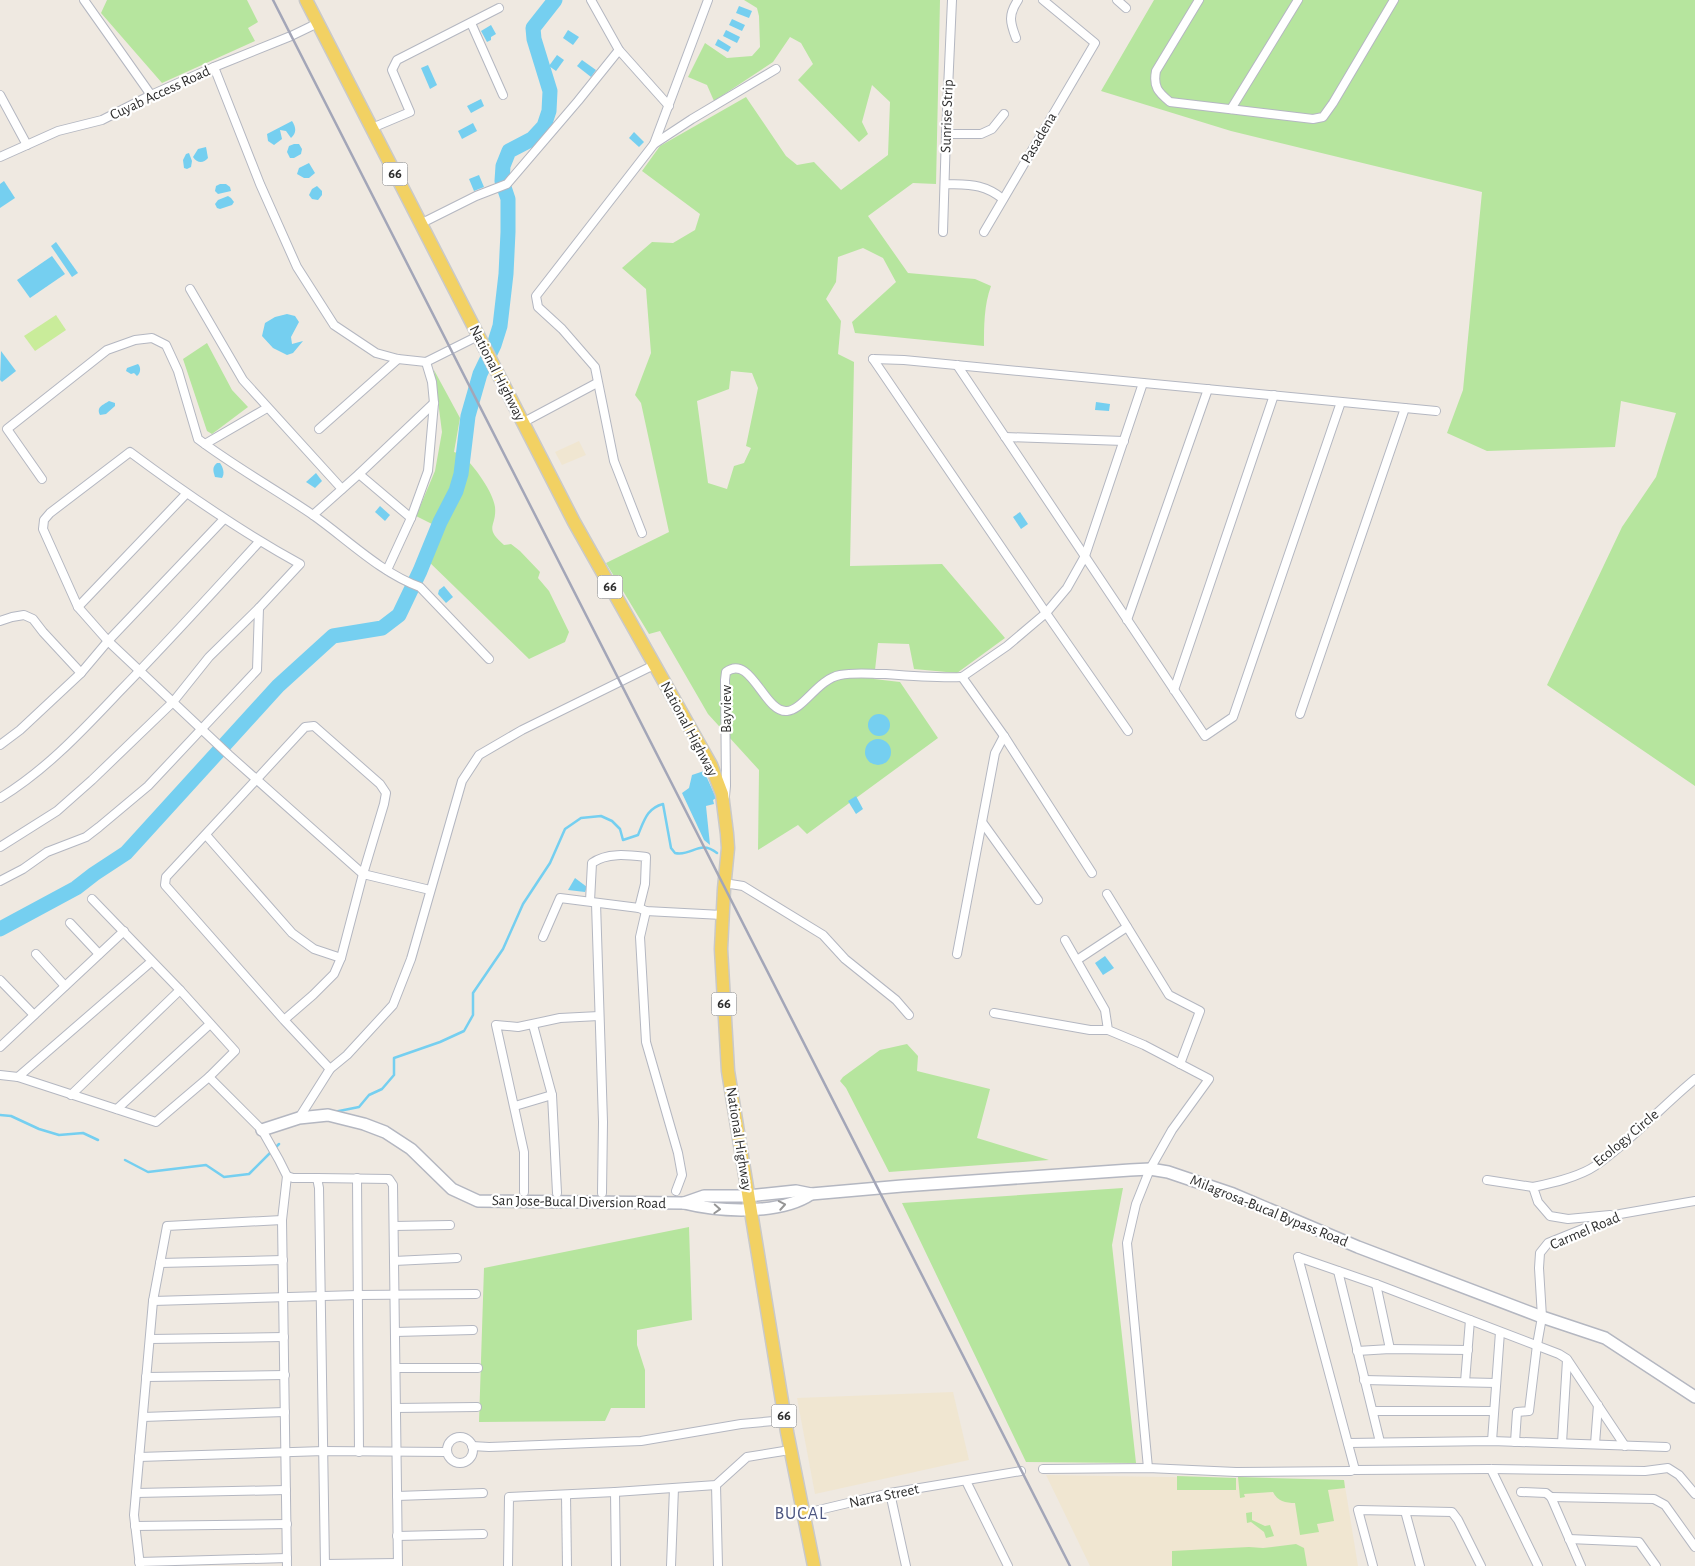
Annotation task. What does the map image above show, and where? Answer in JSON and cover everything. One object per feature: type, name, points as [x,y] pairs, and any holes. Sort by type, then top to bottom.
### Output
[{"type":"main road","name":"National Highway","points":[[306,0],[574,522],[711,765],[718,784],[724,804],[728,848],[724,883],[721,949],[728,1071],[790,1450],[814,1566]]},
{"type":"main road","name":"San Jose-Bucal Diversion Road","points":[[262,1130],[299,1118],[328,1115],[364,1124],[385,1132],[411,1149],[452,1189],[478,1201],[684,1203],[705,1208],[751,1210]]},
{"type":"main road","name":"Milagrosa-Bucal Bypass Road","points":[[748,1196],[796,1191],[811,1194],[1150,1169],[1168,1172],[1233,1194],[1358,1247],[1542,1317],[1605,1338],[1695,1397]]},
{"type":"main road","name":"Milagrosa-Bucal Bypass Road","points":[[751,1210],[800,1202],[811,1194]]},
{"type":"main road","name":"San Jose-Bucal Diversion Road","points":[[684,1203],[704,1196],[748,1196]]},
{"type":"street","points":[[84,0],[151,95]]},
{"type":"street","points":[[591,0],[619,50],[669,106]]},
{"type":"street","points":[[642,533],[614,461],[595,367],[562,329],[538,307],[536,296],[654,144],[708,0]]},
{"type":"street","name":"Sunrise Strip","points":[[943,232],[952,0]]},
{"type":"street","points":[[1016,38],[1010,22],[1012,9],[1018,0]]},
{"type":"street","name":"Pasadena","points":[[984,232],[1095,43],[1044,0]]},
{"type":"street","points":[[1118,0],[1126,8]]},
{"type":"street","points":[[1199,0],[1156,71],[1154,80],[1159,93],[1170,102],[1313,119],[1323,116],[1333,103],[1394,0]]},
{"type":"street","points":[[1231,109],[1298,0]]},
{"type":"street","points":[[372,128],[410,112],[392,70],[397,60],[499,8]]},
{"type":"street","name":"Cuyab Access Road","points":[[0,157],[58,131],[102,120],[151,95],[318,23]]},
{"type":"street","points":[[471,23],[503,95]]},
{"type":"street","points":[[420,224],[476,196],[504,185],[578,101],[619,50]]},
{"type":"street","points":[[214,67],[260,184],[296,268],[334,325],[376,353],[398,359],[426,362],[478,336]]},
{"type":"street","points":[[654,144],[776,68]]},
{"type":"street","points":[[0,95],[28,145]]},
{"type":"street","points":[[946,134],[981,134],[992,129],[1004,114]]},
{"type":"street","points":[[945,184],[974,186],[991,190],[1003,199]]},
{"type":"street","points":[[190,289],[243,380],[342,490]]},
{"type":"street","points":[[42,479],[8,429],[107,350],[135,340],[152,338],[166,345],[178,371],[198,439],[313,515],[387,570],[405,582],[420,587],[489,659]]},
{"type":"street","points":[[319,429],[398,359]]},
{"type":"street","points":[[1128,730],[873,359],[957,365],[1436,411]]},
{"type":"street","points":[[387,570],[411,518],[428,471],[434,403],[432,382],[426,362]]},
{"type":"street","points":[[957,365],[1205,736],[1232,717],[1341,402]]},
{"type":"street","points":[[522,423],[597,382]]},
{"type":"street","points":[[1092,873],[1004,736],[962,677],[1007,646],[1046,613],[1067,588],[1085,556],[1143,383]]},
{"type":"street","points":[[1127,620],[1208,389]]},
{"type":"street","points":[[1174,690],[1274,395]]},
{"type":"street","points":[[313,515],[434,403]]},
{"type":"street","points":[[205,444],[267,408]]},
{"type":"street","points":[[1300,714],[1405,408]]},
{"type":"street","points":[[1005,437],[1124,441]]},
{"type":"street","points":[[0,847],[57,810],[92,780],[172,702],[209,657],[300,564],[259,542],[186,494],[130,452],[50,513],[44,520],[43,529],[78,607],[108,641],[172,702],[363,874],[430,890]]},
{"type":"street","points":[[359,474],[411,518]]},
{"type":"street","points":[[78,607],[186,494]]},
{"type":"street","points":[[0,746],[20,730],[80,673],[224,519]]},
{"type":"street","points":[[0,798],[38,771],[72,742],[259,542]]},
{"type":"street","points":[[0,881],[23,869],[47,852],[86,837],[148,786],[257,670],[259,608]]},
{"type":"street","points":[[0,622],[24,615],[33,619],[80,673]]},
{"type":"street","points":[[299,1118],[330,1068],[347,1055],[393,1005],[411,959],[462,781],[479,755],[522,730],[654,665]]},
{"type":"street","name":"Bayview","points":[[724,804],[726,786],[725,680],[726,672],[732,668],[739,668],[746,673],[774,706],[783,711],[791,710],[807,698],[824,681],[854,672],[921,677],[962,677]]},
{"type":"street","points":[[284,1020],[334,974],[341,958],[386,793],[380,784],[314,726],[305,727],[166,877],[165,885],[284,1020],[330,1068]]},
{"type":"street","points":[[957,954],[994,753],[1004,736]]},
{"type":"street","points":[[982,822],[1038,900]]},
{"type":"street","points":[[206,835],[292,932],[314,949],[341,958]]},
{"type":"street","points":[[602,1192],[603,1122],[592,863],[599,858],[621,855],[646,857],[640,937],[646,1042],[678,1154],[682,1175],[676,1191]]},
{"type":"street","points":[[724,883],[744,886],[823,934],[845,959],[896,1000],[909,1015]]},
{"type":"street","points":[[1107,894],[1169,995],[1200,1011],[1180,1064]]},
{"type":"street","points":[[543,937],[560,898],[643,909],[722,916]]},
{"type":"street","points":[[0,1075],[18,1077],[156,1122],[209,1077],[235,1051],[152,960],[92,899]]},
{"type":"street","points":[[70,923],[99,954]]},
{"type":"street","points":[[1076,960],[1127,927]]},
{"type":"street","points":[[0,1046],[124,931]]},
{"type":"street","points":[[1065,940],[1105,1010],[1108,1030]]},
{"type":"street","points":[[36,954],[65,986]]},
{"type":"street","points":[[18,1077],[152,960]]},
{"type":"street","points":[[0,980],[34,1015]]},
{"type":"street","points":[[71,1095],[180,990]]},
{"type":"street","points":[[994,1013],[1090,1030],[1108,1030],[1144,1045],[1209,1079],[1172,1130],[1150,1169],[1136,1204],[1127,1243],[1148,1468]]},
{"type":"street","points":[[524,1192],[524,1152],[496,1025],[518,1027],[560,1018],[598,1016]]},
{"type":"street","points":[[117,1109],[210,1024]]},
{"type":"street","points":[[533,1024],[552,1095],[557,1193]]},
{"type":"street","points":[[209,1077],[262,1130],[287,1176],[282,1220],[287,1562],[140,1564],[134,1515],[153,1301],[167,1226],[282,1220]]},
{"type":"street","name":"Ecology Circle","points":[[1533,1187],[1557,1182],[1594,1167],[1695,1079]]},
{"type":"street","points":[[514,1106],[552,1095]]},
{"type":"street","points":[[287,1176],[293,1178],[317,1178],[357,1178],[389,1179],[393,1185],[398,1565],[325,1565],[319,1188],[317,1178]]},
{"type":"street","points":[[357,1178],[359,1452]]},
{"type":"street","points":[[1487,1180],[1533,1187],[1538,1202],[1550,1216],[1568,1219],[1620,1214]]},
{"type":"street","name":"Carmel Road","points":[[1515,1442],[1517,1412],[1529,1411],[1542,1317],[1540,1253],[1548,1243],[1620,1214],[1695,1201]]},
{"type":"street","points":[[394,1226],[450,1224]]},
{"type":"street","points":[[1625,1446],[1567,1359],[1559,1354],[1376,1284],[1298,1257],[1355,1470],[1645,1471],[1668,1468],[1679,1475],[1695,1494]]},
{"type":"street","points":[[394,1262],[457,1258]]},
{"type":"street","points":[[160,1263],[283,1260]]},
{"type":"street","points":[[1338,1271],[1380,1442]]},
{"type":"street","points":[[1376,1284],[1390,1349]]},
{"type":"street","points":[[153,1301],[395,1294],[476,1294]]},
{"type":"street","points":[[1466,1382],[1470,1320]]},
{"type":"street","points":[[395,1332],[473,1330]]},
{"type":"street","points":[[1492,1441],[1500,1332]]},
{"type":"street","points":[[150,1339],[284,1337]]},
{"type":"street","points":[[1357,1351],[1390,1349],[1468,1350]]},
{"type":"street","points":[[1562,1442],[1567,1359]]},
{"type":"street","points":[[396,1368],[478,1368]]},
{"type":"street","points":[[146,1377],[284,1375]]},
{"type":"street","points":[[1364,1380],[1496,1382]]},
{"type":"street","points":[[1595,1444],[1598,1405]]},
{"type":"street","points":[[396,1408],[477,1407]]},
{"type":"street","points":[[1372,1411],[1494,1411]]},
{"type":"street","points":[[143,1417],[285,1412]]},
{"type":"street","points":[[472,1446],[489,1447],[641,1441],[741,1424],[785,1420]]},
{"type":"street","points":[[458,1436],[467,1438],[472,1446],[470,1458],[463,1462],[454,1462],[446,1452],[448,1444],[454,1437],[458,1436]]},
{"type":"street","points":[[1348,1444],[1492,1441],[1666,1447]]},
{"type":"street","points":[[508,1566],[509,1497],[716,1485],[747,1457],[790,1450]]},
{"type":"street","points":[[139,1457],[324,1452],[446,1452]]},
{"type":"street","points":[[1044,1469],[1148,1468],[1234,1472],[1351,1471]]},
{"type":"street","points":[[1491,1469],[1538,1566]]},
{"type":"street","name":"Narra Street","points":[[802,1514],[890,1493],[1021,1471]]},
{"type":"street","points":[[966,1481],[1008,1566]]},
{"type":"street","points":[[716,1485],[718,1566]]},
{"type":"street","points":[[671,1566],[674,1488]]},
{"type":"street","points":[[136,1493],[286,1490]]},
{"type":"street","points":[[615,1492],[616,1566]]},
{"type":"street","points":[[1521,1492],[1546,1493],[1551,1497],[1581,1566]]},
{"type":"street","points":[[397,1496],[483,1493]]},
{"type":"street","points":[[890,1493],[906,1566]]},
{"type":"street","points":[[566,1495],[567,1566]]},
{"type":"street","points":[[1551,1497],[1654,1499],[1665,1505],[1695,1547]]},
{"type":"street","points":[[1373,1566],[1358,1510],[1452,1512],[1458,1520],[1481,1566]]},
{"type":"street","points":[[1405,1511],[1420,1566]]},
{"type":"street","points":[[135,1526],[286,1524]]},
{"type":"street","points":[[398,1536],[483,1534]]},
{"type":"street","points":[[1570,1539],[1638,1542],[1656,1566]]},
{"type":"shaded area","points":[[579,441],[586,455],[562,465],[555,452]]},
{"type":"shaded area","points":[[953,1392],[969,1460],[815,1494],[797,1398]]},
{"type":"shaded area","points":[[1046,1475],[1344,1480],[1358,1566],[1090,1566]]},
{"type":"green space","points":[[107,0],[247,0],[258,22],[248,28],[255,41],[162,83],[101,13]]},
{"type":"green space","points":[[744,0],[940,0],[936,184],[913,183],[868,216],[908,273],[975,279],[991,286],[984,323],[984,346],[855,333],[852,322],[896,282],[883,258],[863,248],[838,257],[836,282],[826,299],[841,321],[838,354],[854,362],[850,566],[942,564],[1005,638],[957,673],[914,669],[909,644],[878,643],[874,679],[900,682],[938,738],[807,834],[798,825],[758,850],[759,770],[708,714],[660,631],[649,634],[606,563],[669,532],[641,403],[635,395],[651,353],[646,289],[622,268],[652,242],[673,243],[695,230],[700,214],[642,171],[660,146],[746,97],[786,156],[797,165],[814,162],[841,190],[888,155],[890,102],[872,85],[862,122],[868,134],[859,142],[798,80],[813,64],[801,43],[790,37],[773,62],[714,101],[707,85],[688,77],[705,43],[727,58],[752,56],[760,47],[757,8]],"holes":[[[731,371],[752,373],[758,388],[746,446],[751,448],[744,463],[734,466],[727,489],[708,483],[697,401],[729,389]]]},
{"type":"green space","points":[[1154,0],[1695,0],[1695,786],[1547,685],[1622,527],[1656,477],[1676,413],[1621,401],[1615,447],[1487,451],[1447,433],[1463,390],[1482,192],[1231,131],[1101,91]]},
{"type":"green space","points":[[56,315],[66,330],[35,351],[24,336]]},
{"type":"green space","points":[[207,343],[232,390],[248,407],[212,434],[207,431],[183,359]]},
{"type":"green space","points":[[434,370],[460,418],[454,452],[463,456],[473,467],[483,480],[494,501],[495,514],[492,530],[494,534],[504,545],[511,544],[520,551],[540,572],[538,578],[549,591],[569,632],[565,642],[529,659],[425,558],[438,527],[416,516],[435,471],[442,432]]},
{"type":"green space","points":[[907,1044],[918,1056],[917,1071],[990,1089],[977,1138],[1049,1160],[889,1172],[846,1088],[840,1081],[880,1050]]},
{"type":"green space","points":[[1123,1188],[1112,1245],[1136,1463],[1026,1462],[902,1203]]},
{"type":"green space","points":[[689,1227],[692,1320],[637,1330],[637,1345],[645,1370],[645,1408],[611,1408],[605,1421],[479,1422],[484,1268]]},
{"type":"green space","points":[[1177,1476],[1236,1478],[1236,1490],[1177,1490]]},
{"type":"green space","points":[[1238,1477],[1344,1480],[1345,1488],[1328,1490],[1334,1521],[1317,1524],[1319,1532],[1300,1535],[1295,1503],[1282,1501],[1273,1492],[1244,1494],[1245,1497],[1240,1498]]},
{"type":"green space","points":[[1252,1512],[1252,1520],[1265,1526],[1270,1525],[1274,1536],[1266,1538],[1264,1532],[1251,1522],[1247,1523],[1246,1513]]},
{"type":"green space","points":[[1296,1544],[1304,1548],[1307,1566],[1172,1566],[1172,1551],[1263,1548]]},
{"type":"water","points":[[739,6],[752,11],[749,18],[736,13]]},
{"type":"water","points":[[732,19],[745,25],[742,31],[729,25]]},
{"type":"water","points":[[491,25],[496,34],[487,42],[481,31]]},
{"type":"water","points":[[568,30],[579,37],[573,45],[563,38]]},
{"type":"water","points":[[726,30],[740,37],[737,43],[723,36]]},
{"type":"water","points":[[718,39],[731,47],[728,52],[715,45]]},
{"type":"water","points":[[557,55],[564,60],[556,71],[549,66]]},
{"type":"water","points":[[582,60],[596,70],[591,77],[577,66]]},
{"type":"water","points":[[428,65],[437,85],[430,89],[421,68]]},
{"type":"water","points":[[481,99],[484,106],[471,113],[467,106]]},
{"type":"water","points":[[292,121],[295,130],[291,138],[286,131],[280,130],[282,139],[274,145],[268,141],[267,134]]},
{"type":"water","points":[[473,123],[477,131],[462,139],[458,131]]},
{"type":"water","points":[[634,132],[644,142],[639,147],[629,138]]},
{"type":"water","points":[[299,144],[302,149],[301,154],[290,158],[287,152],[289,146]]},
{"type":"water","points":[[206,147],[208,158],[202,162],[196,161],[193,157],[198,149]]},
{"type":"water","points":[[189,153],[192,161],[191,167],[187,169],[184,168],[183,160],[186,154]]},
{"type":"water","points":[[309,163],[315,173],[309,178],[304,178],[297,174],[299,168]]},
{"type":"water","points":[[479,175],[484,187],[474,191],[469,179]]},
{"type":"water","points":[[4,181],[15,198],[0,208],[0,184]]},
{"type":"water","points":[[226,184],[230,187],[231,191],[218,194],[215,191],[216,186]]},
{"type":"water","points":[[317,186],[322,191],[322,195],[318,200],[312,199],[309,195],[312,189]]},
{"type":"water","points":[[228,196],[234,202],[232,205],[220,209],[217,208],[215,204],[218,200]]},
{"type":"water","points":[[56,242],[78,273],[72,277],[51,246]]},
{"type":"water","points":[[52,256],[65,274],[30,298],[17,280]]},
{"type":"water","points":[[287,314],[295,316],[299,322],[291,337],[292,344],[303,341],[293,353],[287,355],[273,348],[262,336],[265,323],[275,317]]},
{"type":"water","points":[[1,351],[16,371],[2,382],[0,380]]},
{"type":"water","points":[[138,364],[140,370],[137,376],[126,371],[127,368]]},
{"type":"water","points":[[109,401],[115,403],[115,406],[106,414],[100,415],[100,408]]},
{"type":"water","points":[[1096,402],[1110,404],[1109,411],[1095,410]]},
{"type":"water","points":[[217,463],[220,463],[223,468],[222,478],[215,477],[213,469]]},
{"type":"water","points":[[316,473],[322,481],[315,488],[306,482]]},
{"type":"water","points":[[380,506],[390,515],[385,521],[375,512]]},
{"type":"water","points":[[1020,512],[1028,524],[1021,529],[1013,517]]},
{"type":"water","points":[[444,586],[453,597],[446,603],[438,594],[439,590]]},
{"type":"water","points":[[879,714],[887,717],[890,725],[887,733],[879,736],[871,733],[868,725],[871,717]]},
{"type":"water","points":[[878,739],[887,743],[891,752],[887,761],[878,765],[869,761],[865,752],[869,743]]},
{"type":"water","points":[[704,771],[716,798],[713,800],[714,804],[706,806],[710,845],[704,840],[682,793],[689,788],[692,775]]},
{"type":"water","points":[[856,796],[863,809],[856,814],[848,801]]},
{"type":"water","points":[[575,878],[587,887],[585,892],[568,890]]},
{"type":"water","points":[[1105,956],[1114,968],[1103,975],[1095,963]]},
{"type":"waterway","points":[[0,929],[76,888],[126,853],[278,686],[333,636],[382,628],[399,615],[440,522],[456,491],[461,474],[468,416],[480,374],[494,345],[500,326],[506,274],[508,232],[508,199],[502,181],[503,166],[509,151],[532,139],[544,126],[549,111],[550,91],[534,39],[533,28],[555,0]]},
{"type":"waterway","points":[[334,1112],[359,1107],[369,1095],[382,1089],[394,1075],[394,1058],[440,1042],[464,1031],[473,1015],[473,993],[503,949],[523,904],[550,863],[565,829],[581,818],[601,816],[612,821],[620,829],[623,840],[638,835],[644,820],[650,812],[663,804],[671,848],[675,853],[681,854],[700,848],[711,849],[717,853]]},
{"type":"waterway","points":[[0,1115],[11,1116],[39,1129],[59,1135],[83,1133],[98,1140]]},
{"type":"waterway","points":[[125,1160],[148,1172],[206,1165],[224,1177],[249,1174],[279,1144]]},
{"type":"railway","points":[[273,0],[1070,1566]]},
{"type":"district","name":"BUCAL","points":[[801,1514]]}]
